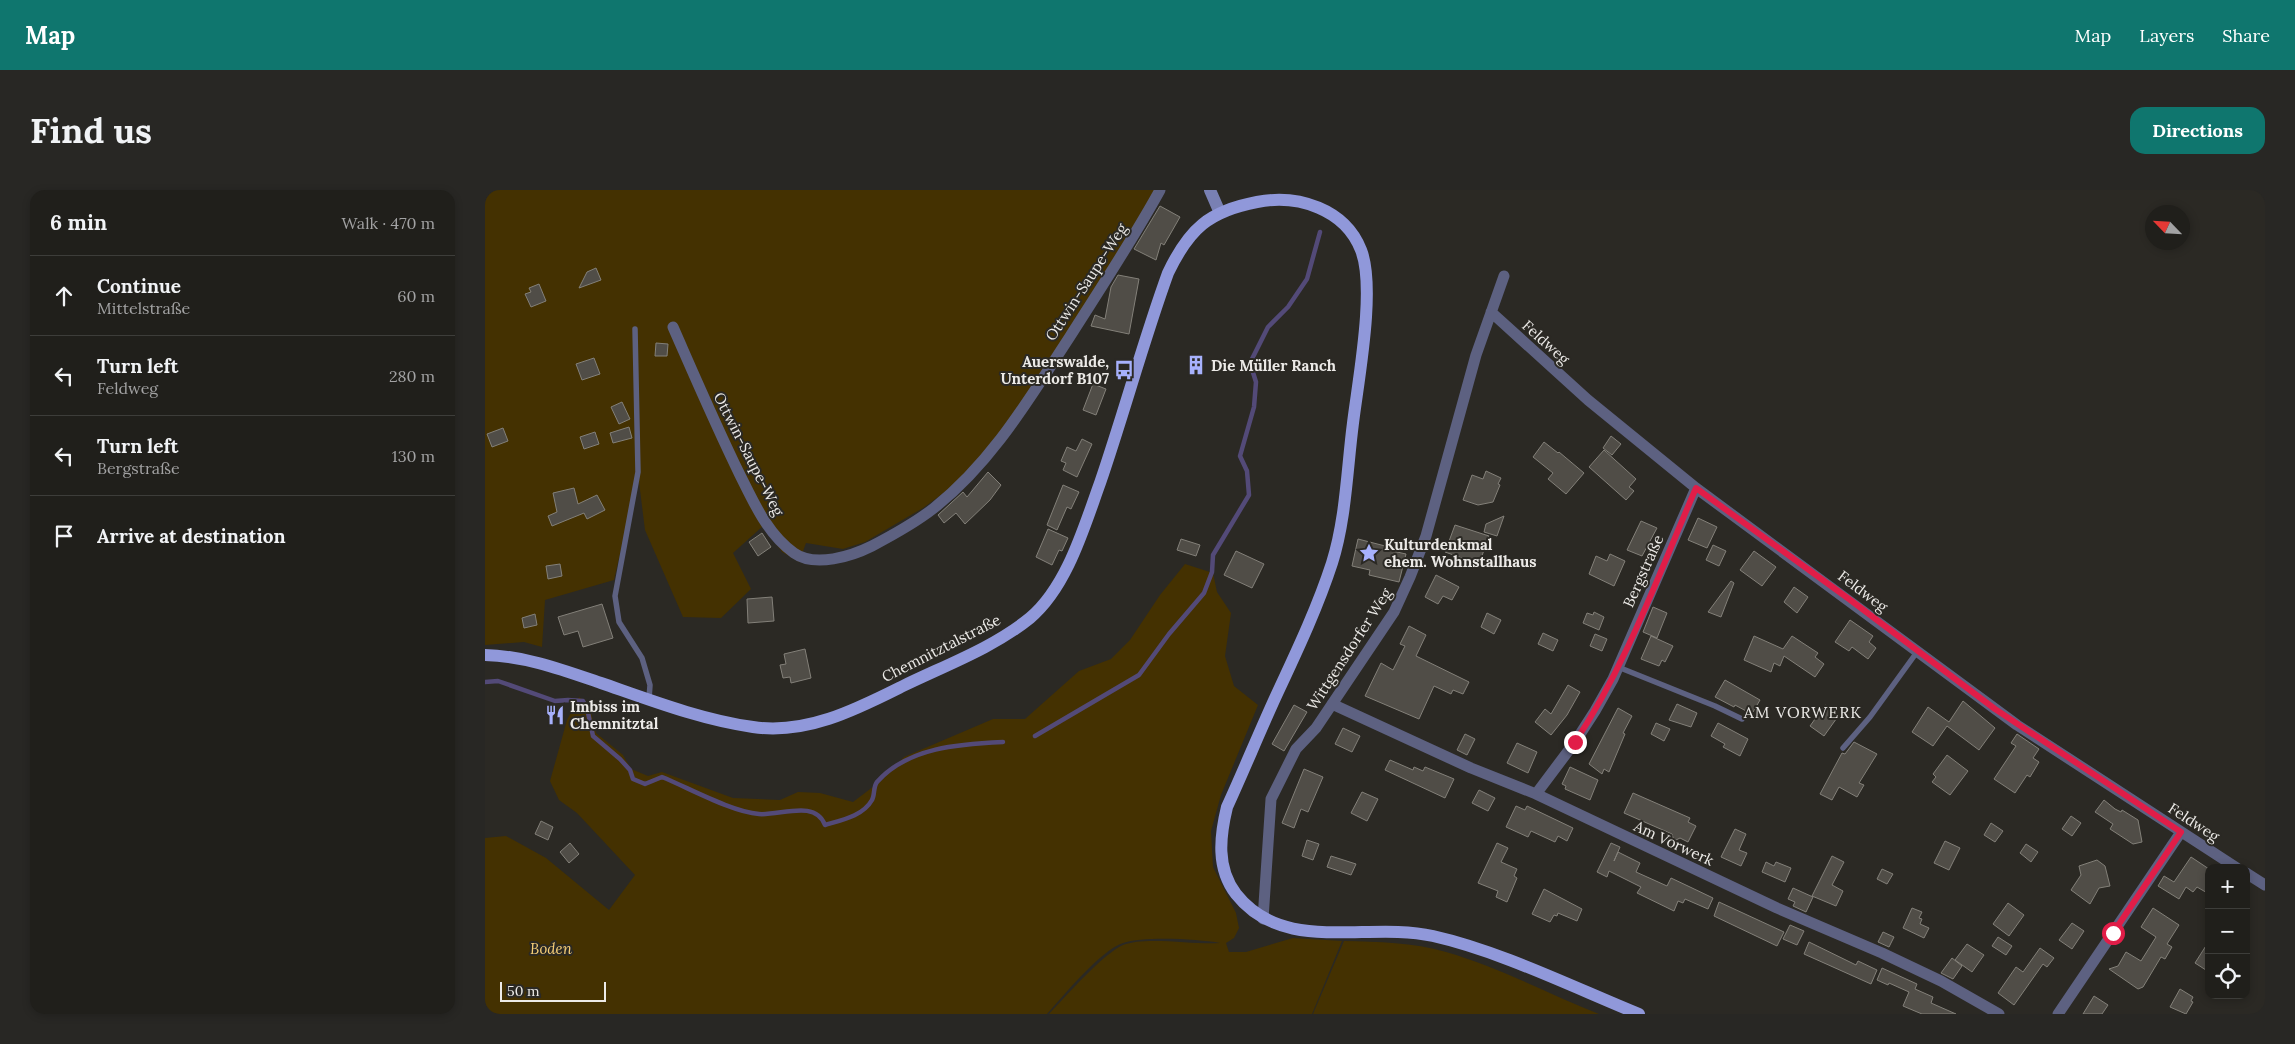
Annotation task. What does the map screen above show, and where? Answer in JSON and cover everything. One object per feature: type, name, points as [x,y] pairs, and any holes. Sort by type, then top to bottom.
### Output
[{"type":"main road","points":[[1210,190],[1220,213]]},
{"type":"main road","name":"Chemnitztalstraße","points":[[485,655],[502,655],[540,663],[731,724],[783,729],[820,722],[869,703],[991,644],[1031,617],[1058,584],[1085,524],[1168,273],[1179,250],[1192,232],[1220,213],[1235,206],[1260,201],[1296,200],[1311,204],[1339,221],[1353,234],[1361,251],[1367,270],[1364,328],[1338,536],[1333,561],[1318,603],[1227,807],[1221,831],[1221,850],[1227,878],[1243,903],[1263,919]]},
{"type":"main road","points":[[1263,919],[1293,929],[1310,931],[1431,935],[1507,960],[1639,1014]]},
{"type":"street","name":"Ottwin-Saupe-Weg","points":[[673,327],[727,450],[759,513],[777,538],[796,555],[815,560],[837,558],[859,552],[894,534],[932,509],[959,486],[993,450],[1020,413],[1126,250],[1160,190]]},
{"type":"street","name":"Wittgensdorfer Weg","points":[[1263,919],[1271,799],[1296,749],[1316,728],[1394,612],[1410,577],[1426,536],[1476,354],[1504,276]]},
{"type":"street","name":"Feldweg","points":[[1491,312],[1588,400],[1696,488],[1849,599],[1917,652],[2017,725],[2231,864]]},
{"type":"street","name":"Bergstraße","points":[[1535,794],[1595,711],[1618,667],[1696,488]]},
{"type":"street","name":"Am Vorwerk","points":[[1332,704],[1471,768],[1535,794],[1777,908],[1881,952],[1941,981],[1999,1014]]},
{"type":"street","points":[[2058,1014],[2181,832]]},
{"type":"street","points":[[2250,877],[2265,886]]},
{"type":"lane","points":[[635,329],[638,472],[615,596],[619,622],[642,658],[650,685],[649,699]]},
{"type":"lane","points":[[1843,748],[1870,717],[1917,652]]},
{"type":"lane","points":[[1618,667],[1700,699],[1742,719]]},
{"type":"green space","points":[[485,190],[1157,190],[1079,317],[1002,432],[957,483],[923,508],[865,542],[843,549],[806,543],[799,562],[782,552],[763,526],[733,553],[751,589],[721,618],[683,617],[645,530],[638,474],[614,580],[545,600],[542,647],[524,642],[485,645]]},
{"type":"green space","name":"Boden","points":[[1185,564],[1213,573],[1217,592],[1231,613],[1225,656],[1234,686],[1258,705],[1221,795],[1211,831],[1213,867],[1236,913],[1239,928],[1234,938],[1226,943],[1229,952],[1246,952],[1293,938],[1342,941],[1312,1014],[1049,1014],[1095,966],[1123,945],[1144,941],[1220,943],[1185,939],[1144,939],[1123,943],[1104,954],[1047,1014],[485,1014],[485,838],[506,836],[546,858],[609,910],[635,875],[577,813],[559,800],[550,781],[567,720],[579,697],[589,704],[596,733],[623,755],[631,769],[648,776],[662,772],[733,798],[780,800],[798,792],[820,793],[853,802],[882,780],[904,757],[993,719],[1025,719],[1079,671],[1111,659],[1130,640],[1160,595]]},
{"type":"green space","points":[[1344,941],[1408,944],[1446,952],[1504,973],[1599,1014],[1313,1014]]},
{"type":"building","points":[[1160,206],[1180,217],[1164,245],[1161,243],[1156,260],[1134,249]]},
{"type":"building","points":[[596,268],[601,280],[579,288],[587,272]]},
{"type":"building","points":[[1118,275],[1139,279],[1129,334],[1091,326],[1095,315],[1105,319],[1111,287]]},
{"type":"building","points":[[539,284],[546,301],[531,307],[525,294],[531,292],[529,288]]},
{"type":"building","points":[[656,343],[668,344],[667,356],[655,356]]},
{"type":"building","points":[[594,358],[600,374],[582,380],[576,364]]},
{"type":"building","points":[[1093,384],[1106,389],[1096,415],[1083,410]]},
{"type":"building","points":[[622,402],[630,419],[619,424],[611,407]]},
{"type":"building","points":[[629,427],[632,438],[613,443],[610,433]]},
{"type":"building","points":[[503,428],[508,441],[492,447],[487,434]]},
{"type":"building","points":[[595,432],[599,444],[584,449],[580,437]]},
{"type":"building","points":[[1611,436],[1621,444],[1612,455],[1603,448]]},
{"type":"building","points":[[1082,439],[1092,444],[1077,477],[1063,470],[1066,463],[1061,461],[1067,447],[1076,451]]},
{"type":"building","points":[[1544,442],[1584,473],[1566,494],[1548,479],[1553,473],[1533,457]]},
{"type":"building","points":[[1604,450],[1636,479],[1629,487],[1634,491],[1626,500],[1589,467]]},
{"type":"building","points":[[1486,471],[1501,478],[1493,502],[1478,505],[1463,500],[1472,475],[1483,479]]},
{"type":"building","points":[[988,472],[1001,485],[990,500],[965,524],[956,513],[944,523],[938,515],[963,492],[967,497]]},
{"type":"building","points":[[1063,485],[1079,492],[1071,509],[1067,507],[1057,530],[1047,525]]},
{"type":"building","points":[[574,488],[578,504],[597,495],[605,510],[587,519],[584,513],[552,526],[548,516],[557,512],[553,493]]},
{"type":"building","points":[[1504,516],[1497,536],[1484,532],[1486,524]]},
{"type":"building","points":[[1698,518],[1717,527],[1707,548],[1688,540]]},
{"type":"building","points":[[1641,521],[1657,528],[1642,556],[1627,550]]},
{"type":"building","points":[[1455,525],[1489,536],[1479,564],[1445,552]]},
{"type":"building","points":[[1048,529],[1068,538],[1062,551],[1059,550],[1052,565],[1036,557]]},
{"type":"building","points":[[762,533],[771,547],[758,556],[749,542]]},
{"type":"building","points":[[1181,539],[1200,545],[1196,556],[1177,550]]},
{"type":"building","points":[[1358,539],[1389,547],[1388,550],[1406,554],[1399,582],[1369,575],[1370,570],[1352,566]]},
{"type":"building","points":[[1713,545],[1726,551],[1719,566],[1706,560]]},
{"type":"building","points":[[1236,551],[1264,564],[1252,588],[1224,575]]},
{"type":"building","points":[[1754,551],[1776,567],[1762,586],[1740,570]]},
{"type":"building","points":[[1610,554],[1625,561],[1614,586],[1589,574],[1596,556],[1607,561]]},
{"type":"building","points":[[560,564],[562,576],[548,579],[546,566]]},
{"type":"building","points":[[1436,575],[1459,587],[1452,600],[1443,596],[1438,604],[1425,597]]},
{"type":"building","points":[[1731,581],[1734,583],[1721,617],[1708,612]]},
{"type":"building","points":[[1794,587],[1808,597],[1797,613],[1784,602]]},
{"type":"building","points":[[772,597],[774,621],[748,623],[747,599]]},
{"type":"building","points":[[602,604],[613,638],[583,647],[578,631],[564,635],[558,617]]},
{"type":"building","points":[[1653,607],[1667,613],[1657,638],[1643,632]]},
{"type":"building","points":[[1594,612],[1604,617],[1599,630],[1583,623],[1587,613],[1593,615]]},
{"type":"building","points":[[1487,613],[1501,620],[1494,634],[1481,627]]},
{"type":"building","points":[[535,614],[537,625],[524,628],[522,618]]},
{"type":"building","points":[[1850,620],[1873,636],[1869,642],[1876,648],[1868,659],[1852,647],[1849,651],[1835,642]]},
{"type":"building","points":[[1409,626],[1426,635],[1416,656],[1469,682],[1463,694],[1453,690],[1451,694],[1434,686],[1419,719],[1365,696],[1381,663],[1393,670],[1405,646],[1400,644]]},
{"type":"building","points":[[1543,633],[1558,640],[1553,651],[1538,644]]},
{"type":"building","points":[[1595,634],[1607,639],[1602,651],[1590,646]]},
{"type":"building","points":[[1651,636],[1673,646],[1665,662],[1662,660],[1659,666],[1641,659]]},
{"type":"building","points":[[1754,636],[1783,649],[1792,636],[1818,653],[1815,657],[1824,664],[1815,677],[1784,656],[1780,666],[1774,663],[1771,672],[1744,660]]},
{"type":"building","points":[[805,649],[811,678],[791,683],[790,677],[783,678],[780,665],[786,664],[784,654]]},
{"type":"building","points":[[1725,680],[1760,700],[1753,712],[1750,709],[1748,712],[1735,705],[1734,707],[1715,697]]},
{"type":"building","points":[[1568,685],[1580,692],[1567,715],[1551,735],[1535,722],[1545,709],[1551,714]]},
{"type":"building","points":[[1963,701],[1995,728],[1979,750],[1947,726],[1933,746],[1912,732],[1928,707],[1949,722]]},
{"type":"building","points":[[1677,704],[1697,713],[1691,727],[1669,720]]},
{"type":"building","points":[[1294,705],[1307,712],[1284,751],[1272,744]]},
{"type":"building","points":[[1825,705],[1839,715],[1824,736],[1810,726]]},
{"type":"building","points":[[1618,708],[1632,716],[1623,733],[1625,734],[1609,772],[1604,769],[1602,774],[1589,764]]},
{"type":"building","points":[[1656,723],[1670,729],[1664,741],[1651,734]]},
{"type":"building","points":[[1718,723],[1748,739],[1740,756],[1723,747],[1725,744],[1711,736]]},
{"type":"building","points":[[1343,728],[1360,736],[1352,752],[1335,744]]},
{"type":"building","points":[[1465,734],[1475,739],[1467,755],[1457,750]]},
{"type":"building","points":[[2017,734],[2039,749],[2033,758],[2039,762],[2030,777],[2027,775],[2015,793],[1994,779],[2016,746],[2011,743]]},
{"type":"building","points":[[1854,742],[1877,754],[1859,783],[1864,785],[1857,797],[1839,787],[1832,800],[1820,794],[1842,753],[1845,754]]},
{"type":"building","points":[[1517,743],[1537,752],[1528,773],[1507,763]]},
{"type":"building","points":[[1947,755],[1968,771],[1950,795],[1932,782],[1936,777],[1933,774]]},
{"type":"building","points":[[1390,760],[1413,770],[1414,767],[1423,771],[1425,767],[1454,779],[1445,798],[1385,770]]},
{"type":"building","points":[[1570,767],[1598,780],[1590,800],[1565,789],[1566,786],[1562,784]]},
{"type":"building","points":[[1304,769],[1323,777],[1308,812],[1301,809],[1294,828],[1282,823]]},
{"type":"building","points":[[1479,790],[1495,798],[1488,811],[1472,803]]},
{"type":"building","points":[[1362,792],[1378,799],[1367,821],[1351,813]]},
{"type":"building","points":[[1633,793],[1690,818],[1688,822],[1696,826],[1688,842],[1680,838],[1674,841],[1672,834],[1624,813]]},
{"type":"building","points":[[2104,800],[2115,809],[2121,812],[2122,810],[2138,820],[2142,842],[2133,844],[2110,829],[2113,824],[2095,812]]},
{"type":"building","points":[[1516,806],[1525,810],[1527,806],[1573,828],[1567,841],[1558,836],[1555,842],[1531,831],[1528,837],[1506,827]]},
{"type":"building","points":[[2071,816],[2081,823],[2072,836],[2062,829]]},
{"type":"building","points":[[541,821],[553,827],[548,840],[535,834]]},
{"type":"building","points":[[1991,823],[2003,831],[1995,842],[1984,835]]},
{"type":"building","points":[[1735,829],[1746,834],[1739,850],[1747,853],[1741,866],[1721,857]]},
{"type":"building","points":[[1307,840],[1319,844],[1313,860],[1302,856]]},
{"type":"building","points":[[1945,841],[1960,848],[1949,870],[1934,863]]},
{"type":"building","points":[[570,843],[579,854],[569,863],[560,852]]},
{"type":"building","points":[[1497,843],[1508,848],[1501,862],[1517,869],[1514,876],[1517,878],[1507,902],[1496,897],[1498,891],[1478,883]]},
{"type":"building","points":[[1611,843],[1620,847],[1614,861],[1618,852],[1640,863],[1636,872],[1667,886],[1671,878],[1713,898],[1708,909],[1685,899],[1683,903],[1678,901],[1674,911],[1637,893],[1641,887],[1609,871],[1607,877],[1597,872]]},
{"type":"building","points":[[2026,844],[2038,852],[2031,862],[2020,853]]},
{"type":"building","points":[[1331,856],[1356,864],[1351,875],[1327,867]]},
{"type":"building","points":[[1832,856],[1844,862],[1832,885],[1843,891],[1836,906],[1812,896]]},
{"type":"building","points":[[2191,857],[2205,866],[2205,892],[2197,887],[2193,892],[2186,887],[2179,899],[2158,886],[2164,876],[2174,882]]},
{"type":"building","points":[[2097,860],[2105,866],[2110,886],[2099,888],[2090,904],[2071,890],[2081,875],[2079,866]]},
{"type":"building","points":[[1766,862],[1774,866],[1776,862],[1791,868],[1785,882],[1762,872]]},
{"type":"building","points":[[1882,869],[1893,874],[1887,884],[1877,879]]},
{"type":"building","points":[[1793,888],[1813,897],[1806,912],[1793,906],[1795,902],[1788,899]]},
{"type":"building","points":[[1544,889],[1582,909],[1577,921],[1558,913],[1557,916],[1554,915],[1550,922],[1532,914]]},
{"type":"building","points":[[1719,902],[1784,932],[1777,946],[1714,916]]},
{"type":"building","points":[[2008,903],[2024,915],[2009,936],[1993,924]]},
{"type":"building","points":[[1912,908],[1922,912],[1919,918],[1922,919],[1920,924],[1929,928],[1924,938],[1903,928]]},
{"type":"building","points":[[2153,908],[2179,925],[2167,944],[2172,947],[2165,959],[2161,957],[2143,987],[2138,989],[2109,969],[2118,966],[2126,952],[2141,961],[2156,937],[2141,927]]},
{"type":"building","points":[[2072,923],[2084,931],[2072,949],[2059,940]]},
{"type":"building","points":[[1790,925],[1804,931],[1797,945],[1783,939]]},
{"type":"building","points":[[1883,932],[1894,937],[1889,947],[1878,942]]},
{"type":"building","points":[[1998,937],[2012,946],[2006,955],[1992,946]]},
{"type":"building","points":[[1809,942],[1856,965],[1858,961],[1877,970],[1871,984],[1804,954]]},
{"type":"building","points":[[1967,944],[1984,955],[1972,972],[1955,960]]},
{"type":"building","points":[[2205,947],[2205,969],[2195,963]]},
{"type":"building","points":[[2040,948],[2054,958],[2047,967],[2043,964],[2014,1005],[1998,993],[2016,967],[2023,972]]},
{"type":"building","points":[[1952,958],[1962,966],[1953,979],[1941,973]]},
{"type":"building","points":[[1882,968],[1917,984],[1915,989],[1933,997],[1931,1003],[1956,1014],[1922,1014],[1903,1006],[1909,992],[1877,980]]},
{"type":"building","points":[[2180,989],[2193,997],[2191,1001],[2193,1002],[2186,1014],[2170,1007]]},
{"type":"building","points":[[2094,996],[2108,1005],[2102,1014],[2083,1014]]},
{"type":"waterway","points":[[1035,736],[1139,675],[1169,634],[1204,593],[1212,572],[1213,555],[1249,495],[1247,471],[1240,456],[1254,407],[1256,382],[1250,363],[1268,327],[1288,307],[1307,279],[1320,232]]},
{"type":"waterway","points":[[485,682],[498,681],[555,701],[583,701],[587,708],[593,736],[620,759],[630,770],[633,779],[645,784],[662,777],[736,809],[748,812],[767,814],[796,810],[805,811],[820,817],[825,825],[858,814],[872,800],[877,782],[890,770],[919,754],[952,746],[1003,742]]},
{"type":"place","name":"Die Müller Ranch","points":[[1196,365]]},
{"type":"place","name":"Auerswalde, Unterdorf B107","points":[[1124,370]]},
{"type":"place","name":"Kulturdenkmal ehem. Wohnstallhaus","points":[[1369,553]]},
{"type":"place","name":"Imbiss im Chemnitztal","points":[[555,715]]},
{"type":"district","name":"AM VORWERK","points":[[1803,712]]},
{"type":"route","points":[[1575,742],[1613,679],[1696,488],[1849,599],[1917,652],[2017,725],[2181,832],[2113,933]]}]
